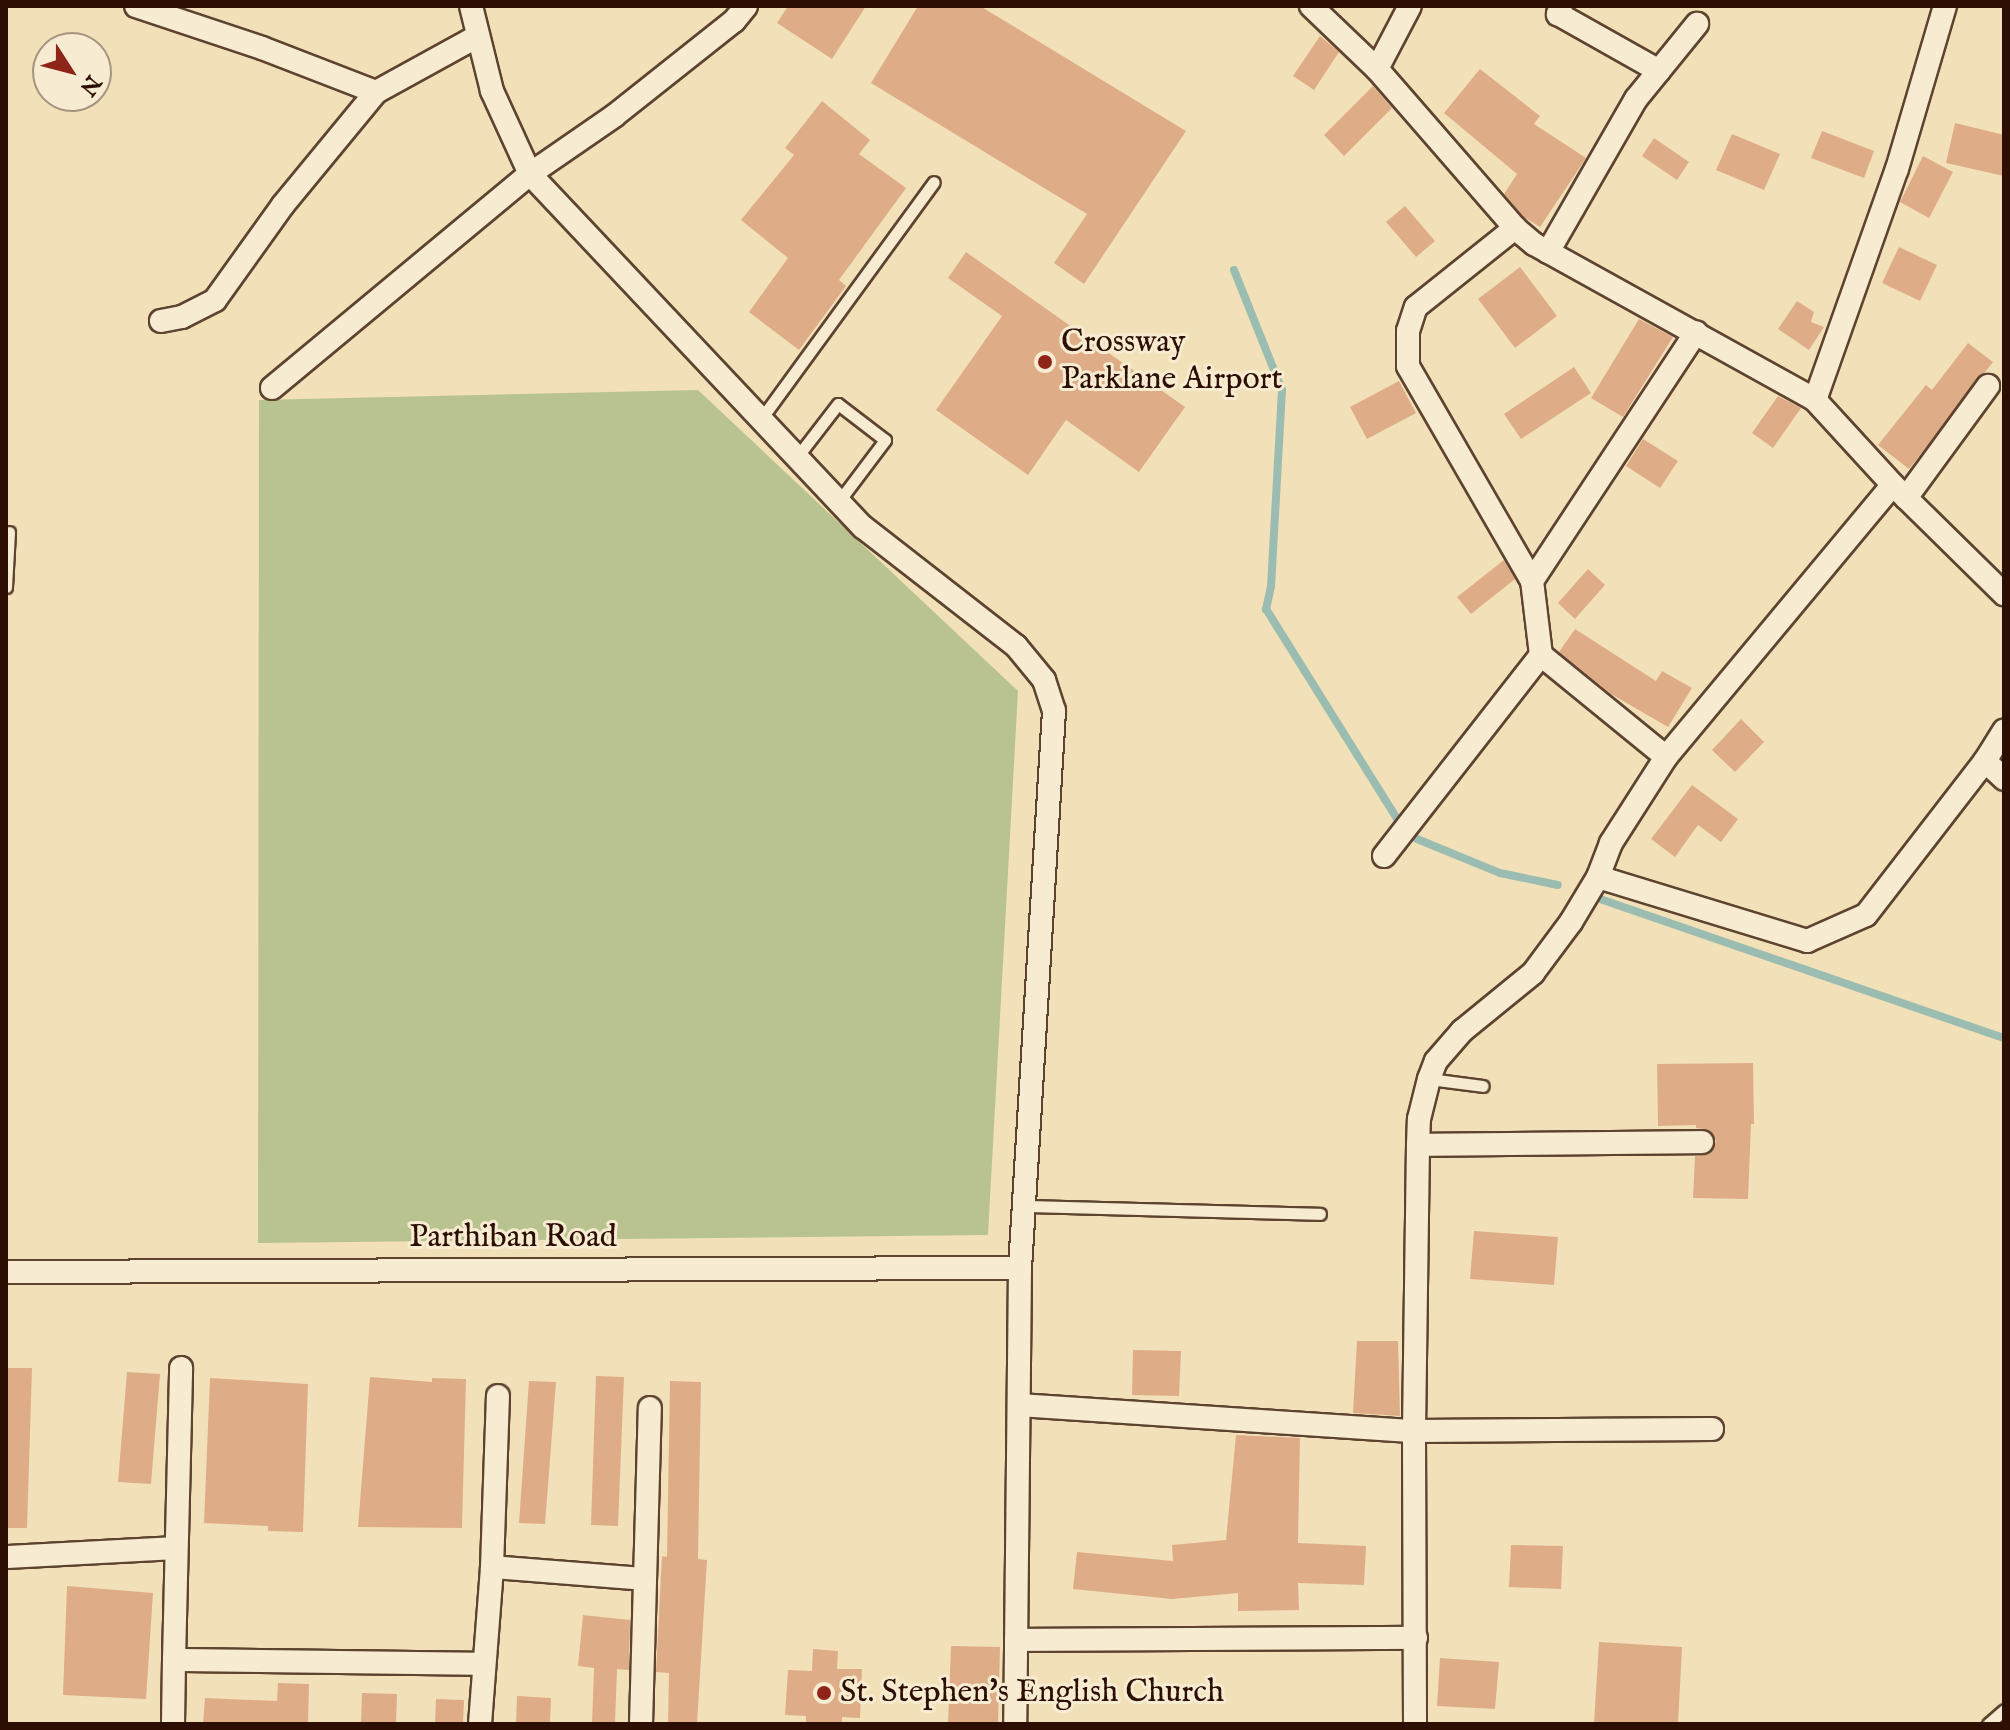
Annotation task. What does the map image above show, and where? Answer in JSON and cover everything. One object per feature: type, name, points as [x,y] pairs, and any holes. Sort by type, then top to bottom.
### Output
[{"type":"street","points":[[136,6],[262,48],[376,92]]},
{"type":"street","points":[[471,6],[492,91],[530,174],[863,527],[1016,646],[1044,680],[1054,711],[1020,1268],[1015,1724]]},
{"type":"street","points":[[272,388],[530,174],[614,116],[734,21],[746,6]]},
{"type":"street","points":[[1311,6],[1377,69],[1515,228],[1548,252],[1815,400],[1900,492],[2004,594]]},
{"type":"street","points":[[1377,69],[1410,6]]},
{"type":"street","points":[[1561,6],[1558,14],[1659,71]]},
{"type":"street","points":[[1815,400],[1897,169],[1945,6]]},
{"type":"street","points":[[1548,252],[1636,99],[1697,24]]},
{"type":"street","points":[[161,321],[182,317],[215,300],[283,205],[376,92],[478,36]]},
{"type":"street","points":[[1515,228],[1416,307],[1408,331],[1408,366],[1532,581],[1541,655],[1666,757]]},
{"type":"street","points":[[1532,581],[1696,332]]},
{"type":"street","points":[[1415,1724],[1414,1431],[1418,1145],[1419,1119],[1436,1061],[1462,1031],[1533,973],[1571,922],[1598,877],[1611,843],[1666,757],[1900,492],[1988,386]]},
{"type":"street","points":[[1384,856],[1541,655]]},
{"type":"street","points":[[1598,877],[1807,941],[1866,915],[1985,761],[2004,731]]},
{"type":"street","points":[[1985,761],[2004,779]]},
{"type":"street","points":[[1418,1145],[1702,1142]]},
{"type":"street","name":"Parthiban Road","points":[[6,1272],[1020,1268]]},
{"type":"street","points":[[173,1724],[181,1368]]},
{"type":"street","points":[[480,1724],[492,1567],[498,1396]]},
{"type":"street","points":[[1019,1405],[1414,1431],[1712,1429]]},
{"type":"street","points":[[641,1724],[650,1408]]},
{"type":"street","points":[[6,1557],[175,1548]]},
{"type":"street","points":[[492,1567],[645,1579]]},
{"type":"street","points":[[1016,1640],[1416,1638]]},
{"type":"street","points":[[174,1660],[483,1664]]},
{"type":"lane","points":[[761,419],[934,182]]},
{"type":"lane","points":[[797,457],[838,404],[885,440],[839,501]]},
{"type":"lane","points":[[6,587],[9,532]]},
{"type":"lane","points":[[1429,1079],[1483,1086]]},
{"type":"lane","points":[[1024,1206],[1320,1214]]},
{"type":"lane","points":[[1988,1724],[2004,1710]]},
{"type":"green space","points":[[698,390],[1018,691],[988,1235],[258,1243],[259,400]]},
{"type":"building","points":[[788,6],[866,6],[832,59],[777,23]]},
{"type":"building","points":[[918,6],[980,6],[1186,131],[1084,284],[1054,263],[1087,214],[871,83]]},
{"type":"building","points":[[1320,36],[1339,52],[1314,90],[1293,76]]},
{"type":"building","points":[[1480,69],[1540,116],[1534,124],[1586,158],[1540,227],[1524,217],[1504,194],[1517,174],[1444,113]]},
{"type":"building","points":[[1373,86],[1392,108],[1344,156],[1324,135]]},
{"type":"building","points":[[822,101],[870,140],[859,154],[906,188],[839,280],[846,286],[799,350],[749,312],[788,258],[741,220],[794,155],[785,148]]},
{"type":"building","points":[[1955,123],[2004,135],[2004,176],[1946,163]]},
{"type":"building","points":[[1822,131],[1874,151],[1864,178],[1811,158]]},
{"type":"building","points":[[1732,134],[1780,154],[1764,190],[1716,170]]},
{"type":"building","points":[[1654,138],[1689,162],[1677,180],[1642,156]]},
{"type":"building","points":[[1923,156],[1953,172],[1929,218],[1900,202]]},
{"type":"building","points":[[1405,206],[1435,241],[1416,257],[1386,222]]},
{"type":"building","points":[[1899,247],[1937,265],[1920,301],[1882,283]]},
{"type":"building","name":"Crossway Parklane Airport","points":[[966,252],[1185,407],[1139,472],[1066,420],[1028,475],[936,410],[1002,316],[948,278]]},
{"type":"building","points":[[1520,267],[1557,316],[1515,348],[1478,299]]},
{"type":"building","points":[[1797,301],[1814,312],[1811,322],[1824,327],[1809,350],[1778,329]]},
{"type":"building","points":[[1639,319],[1673,337],[1623,417],[1591,398]]},
{"type":"building","points":[[1968,343],[1993,362],[1909,469],[1878,445],[1926,385],[1932,390]]},
{"type":"building","points":[[1574,367],[1591,393],[1521,439],[1504,414]]},
{"type":"building","points":[[1399,381],[1416,413],[1367,439],[1350,407]]},
{"type":"building","points":[[1778,396],[1801,408],[1773,448],[1752,433]]},
{"type":"building","points":[[1643,439],[1678,461],[1660,488],[1626,466]]},
{"type":"building","points":[[1504,560],[1515,579],[1471,614],[1457,597]]},
{"type":"building","points":[[1588,569],[1605,585],[1575,619],[1558,603]]},
{"type":"building","points":[[1575,629],[1656,681],[1662,671],[1692,688],[1668,727],[1611,694],[1559,652]]},
{"type":"building","points":[[1741,719],[1764,742],[1735,772],[1712,750]]},
{"type":"building","points":[[1692,785],[1738,819],[1721,842],[1698,825],[1675,857],[1651,839]]},
{"type":"building","points":[[1753,1063],[1754,1124],[1751,1124],[1748,1199],[1693,1198],[1695,1156],[1710,1154],[1716,1141],[1710,1130],[1696,1128],[1696,1125],[1658,1126],[1657,1064]]},
{"type":"building","points":[[1474,1231],[1558,1237],[1554,1285],[1470,1279]]},
{"type":"building","points":[[1357,1341],[1398,1341],[1400,1416],[1353,1413]]},
{"type":"building","points":[[1133,1350],[1181,1351],[1179,1396],[1132,1395]]},
{"type":"building","points":[[6,1368],[32,1368],[27,1528],[6,1528]]},
{"type":"building","points":[[127,1372],[160,1374],[151,1484],[118,1482]]},
{"type":"building","points":[[596,1376],[624,1377],[618,1526],[591,1525]]},
{"type":"building","points":[[370,1377],[432,1382],[432,1378],[466,1379],[462,1528],[358,1527]]},
{"type":"building","points":[[210,1378],[308,1384],[303,1532],[268,1531],[268,1526],[204,1523]]},
{"type":"building","points":[[529,1381],[556,1382],[545,1524],[519,1523]]},
{"type":"building","points":[[670,1381],[701,1382],[698,1559],[707,1560],[697,1724],[668,1724],[669,1673],[656,1672],[662,1556],[667,1557]]},
{"type":"building","points":[[1236,1435],[1300,1438],[1298,1543],[1366,1546],[1364,1585],[1298,1583],[1299,1610],[1238,1611],[1238,1593],[1172,1599],[1073,1589],[1077,1552],[1173,1561],[1172,1545],[1226,1540]]},
{"type":"building","points":[[1511,1545],[1563,1546],[1561,1589],[1509,1587]]},
{"type":"building","points":[[67,1586],[153,1593],[146,1699],[63,1695]]},
{"type":"building","points":[[583,1615],[630,1620],[629,1670],[617,1669],[615,1724],[592,1724],[594,1668],[578,1666]]},
{"type":"building","points":[[1599,1642],[1682,1647],[1678,1724],[1594,1724]]},
{"type":"building","points":[[951,1646],[1000,1647],[998,1724],[948,1724]]},
{"type":"building","name":"St. Stephen's English Church","points":[[813,1649],[838,1651],[837,1669],[862,1669],[860,1718],[842,1717],[842,1724],[806,1724],[806,1716],[785,1715],[788,1670],[812,1671]]},
{"type":"building","points":[[1440,1658],[1499,1662],[1495,1709],[1437,1706]]},
{"type":"building","points":[[278,1683],[309,1684],[308,1724],[203,1724],[205,1698],[277,1701]]},
{"type":"building","points":[[362,1693],[397,1694],[396,1724],[361,1724]]},
{"type":"building","points":[[517,1696],[551,1698],[550,1724],[516,1724]]},
{"type":"building","points":[[436,1699],[464,1700],[463,1724],[435,1724]]},
{"type":"waterway","points":[[1234,270],[1282,390],[1271,586],[1266,609],[1399,822]]},
{"type":"waterway","points":[[1417,839],[1500,873],[1558,885]]},
{"type":"waterway","points":[[1600,899],[2004,1038]]},
{"type":"place","name":"Crossway Parklane Airport","points":[[1045,362]]},
{"type":"place","name":"St. Stephen's English Church","points":[[824,1693]]}]
